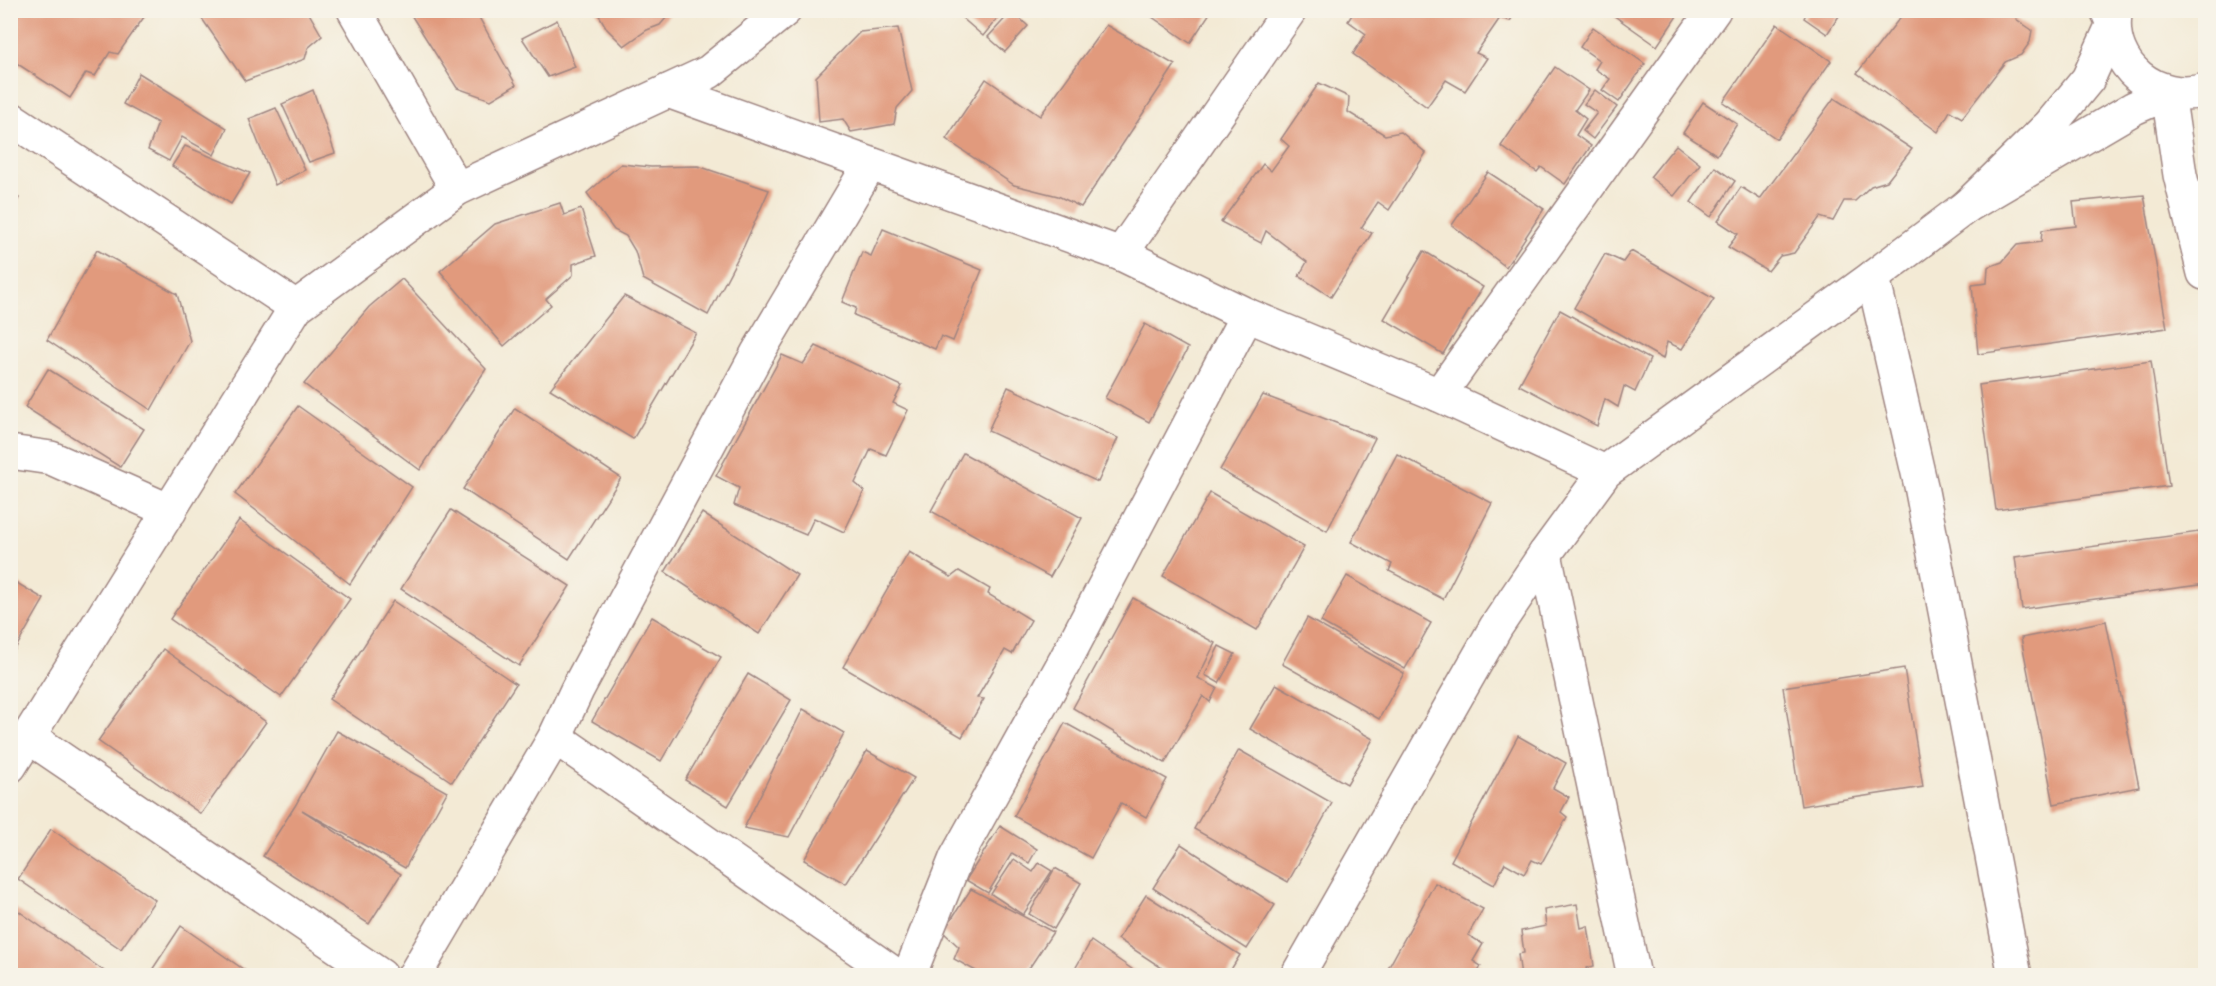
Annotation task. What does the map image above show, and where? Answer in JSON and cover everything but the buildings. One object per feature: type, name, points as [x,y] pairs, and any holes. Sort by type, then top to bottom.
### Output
[{"type":"street","points":[[354,10],[457,189]]},
{"type":"street","points":[[10,766],[296,307],[457,189],[709,72],[785,10]]},
{"type":"street","points":[[1121,254],[1290,10]]},
{"type":"street","points":[[1439,395],[1714,10]]},
{"type":"street","points":[[2112,15],[2117,48],[2129,68],[2147,84],[2168,93],[2192,94],[2205,90]]},
{"type":"street","points":[[1967,206],[2050,125],[2088,79],[2112,15]]},
{"type":"street","points":[[668,91],[1121,254],[1247,315],[1439,395],[1605,472]]},
{"type":"street","points":[[1297,975],[1496,627],[1545,554],[1605,472],[1967,206],[2134,108],[2168,93]]},
{"type":"street","points":[[2168,93],[2180,175],[2205,270]]},
{"type":"street","points":[[10,118],[296,307]]},
{"type":"street","points":[[414,975],[555,737],[577,690],[757,354],[870,164]]},
{"type":"street","points":[[1873,277],[1920,486],[2015,975]]},
{"type":"street","points":[[909,975],[956,858],[1070,651],[1247,315]]},
{"type":"street","points":[[10,452],[51,458],[170,511]]},
{"type":"street","points":[[1545,554],[1634,975]]},
{"type":"street","points":[[29,737],[381,975]]},
{"type":"street","points":[[555,737],[897,975]]}]
